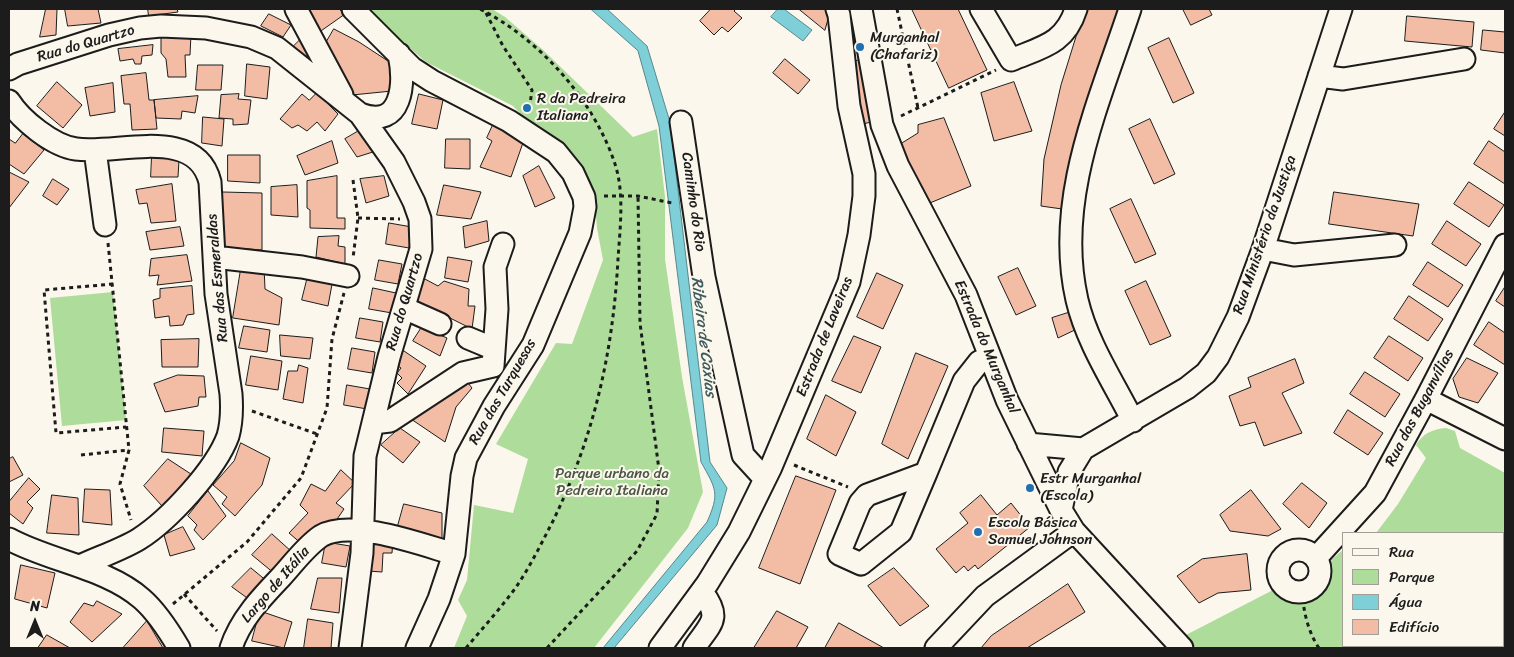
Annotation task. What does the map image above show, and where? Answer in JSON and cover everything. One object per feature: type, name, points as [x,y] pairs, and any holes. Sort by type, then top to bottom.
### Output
[{"type":"street","points":[[296,9],[352,108],[377,118],[392,111],[398,101],[403,81],[399,54]]},
{"type":"street","points":[[353,9],[412,68],[432,81],[527,131],[556,152],[573,173],[584,197]]},
{"type":"street","points":[[980,9],[1011,60],[1055,42],[1070,26],[1076,9]]},
{"type":"street","points":[[1130,9],[1078,171],[1071,220],[1071,244],[1078,300],[1084,321],[1133,421]]},
{"type":"street","name":"Rua Ministério da Justiça","points":[[1061,510],[1069,472],[1083,449],[1187,388],[1206,373],[1218,358],[1238,317],[1263,249],[1341,9]]},
{"type":"street","name":"Estrada de Laveiras","points":[[660,648],[702,592],[739,532],[775,457],[849,282],[860,234],[864,174],[849,106],[838,12],[861,10]]},
{"type":"street","name":"Estrada do Murganhal","points":[[861,10],[882,125],[912,194],[966,295],[989,357],[1028,444],[1061,510],[1074,531],[1182,648]]},
{"type":"street","name":"Rua do Quartzo","points":[[9,69],[27,61],[132,30],[161,26],[206,28],[251,37],[277,48],[352,108],[394,162],[414,202],[420,219],[421,249],[389,357],[365,456],[362,553],[350,648]]},
{"type":"street","points":[[1318,76],[1343,79],[1464,59]]},
{"type":"street","name":"Rua das Esmeraldas","points":[[9,101],[48,139],[62,146],[95,150],[153,145],[188,153],[201,163],[208,173],[210,182],[216,294],[232,410],[228,437],[200,481],[163,522],[138,540],[80,566]]},
{"type":"street","name":"Caminho do Rio","points":[[681,122],[704,277],[743,455],[765,479]]},
{"type":"street","points":[[95,150],[105,225]]},
{"type":"street","name":"Rua das Turquesas","points":[[417,648],[439,599],[454,554],[462,476],[466,458],[494,406],[533,345],[580,233],[585,218],[584,197]]},
{"type":"street","points":[[492,357],[497,309],[496,267],[503,244]]},
{"type":"street","points":[[1263,249],[1294,255],[1395,244]]},
{"type":"street","name":"Rua das Buganvílias","points":[[1316,558],[1375,493],[1426,400],[1505,245]]},
{"type":"street","points":[[214,257],[302,267],[348,276]]},
{"type":"street","points":[[404,308],[440,324]]},
{"type":"street","points":[[468,338],[492,357],[513,378]]},
{"type":"street","points":[[373,423],[390,421],[462,373],[492,357]]},
{"type":"street","points":[[926,473],[867,495],[860,503],[839,554],[861,564],[901,532],[926,473],[964,381],[979,362],[989,357]]},
{"type":"street","points":[[1426,400],[1505,439]]},
{"type":"street","points":[[1028,444],[1083,449]]},
{"type":"street","name":"Largo de Itália","points":[[231,647],[247,614],[309,545],[323,535],[362,530],[454,554]]},
{"type":"street","points":[[936,648],[985,596],[1074,531]]},
{"type":"street","points":[[9,539],[30,550],[80,566],[142,598],[158,616],[179,648]]},
{"type":"street","points":[[1298,549],[1305,550],[1316,558],[1320,572],[1318,578],[1309,589],[1303,591],[1296,592],[1283,585],[1277,573],[1280,560],[1285,554],[1298,549]]},
{"type":"street","points":[[694,648],[712,622],[714,613],[712,605],[702,592]]},
{"type":"path","points":[[466,648],[514,590],[542,543],[572,481],[595,415],[615,315],[620,195],[615,162],[581,97],[533,46],[503,20],[480,9]]},
{"type":"path","points":[[897,9],[918,108]]},
{"type":"path","points":[[486,12],[503,46],[532,90],[527,131]]},
{"type":"path","points":[[882,125],[990,75],[1011,60]]},
{"type":"path","points":[[158,616],[247,542],[301,478],[327,408],[332,339],[352,266],[358,218],[353,180]]},
{"type":"path","points":[[584,197],[620,195],[655,199]]},
{"type":"path","points":[[547,648],[637,551],[657,514],[659,470],[640,323],[638,196]]},
{"type":"path","points":[[358,218],[420,219]]},
{"type":"path","points":[[105,225],[113,284],[129,450],[120,484],[138,540]]},
{"type":"path","points":[[113,284],[44,290],[56,433],[126,427]]},
{"type":"path","points":[[232,410],[249,410],[317,434]]},
{"type":"path","points":[[81,455],[129,450]]},
{"type":"path","points":[[775,457],[867,495]]},
{"type":"path","points":[[1303,591],[1302,601],[1314,642],[1319,648]]},
{"type":"path","points":[[184,594],[231,647]]},
{"type":"green space","name":"Parque urbano da Pedreira Italiana","points":[[365,9],[492,9],[505,17],[542,49],[633,137],[657,129],[665,197],[665,259],[682,377],[703,492],[688,528],[594,648],[454,648],[467,616],[458,600],[467,580],[474,505],[513,513],[528,459],[496,444],[556,343],[572,344],[603,260],[597,228],[594,190],[513,106],[426,62]]},
{"type":"green space","points":[[113,292],[126,420],[62,426],[50,298]]},
{"type":"green space","points":[[1446,428],[1455,431],[1460,448],[1505,473],[1505,648],[1197,648],[1184,636],[1273,590],[1292,599],[1305,600],[1311,598],[1321,587],[1331,561],[1342,551],[1342,647],[1504,647],[1504,532],[1377,532],[1398,504],[1426,458],[1416,445],[1422,437],[1437,429]]},
{"type":"water","points":[[591,9],[607,9],[647,46],[670,122],[710,462],[727,488],[717,525],[614,648],[603,648],[707,522],[715,497],[713,485],[701,462],[659,126],[638,51]]},
{"type":"water","points":[[778,9],[784,9],[812,30],[803,41],[771,17]]},
{"type":"building","points":[[46,9],[57,9],[56,35],[40,37]]},
{"type":"building","points":[[65,9],[98,9],[101,23],[68,26]]},
{"type":"building","points":[[148,9],[177,9],[178,12],[149,16]]},
{"type":"building","points":[[307,9],[339,9],[345,14],[318,33]]},
{"type":"building","points":[[711,9],[736,9],[734,11],[742,18],[728,32],[722,27],[714,35],[700,21]]},
{"type":"building","points":[[799,9],[826,9],[828,19],[825,30]]},
{"type":"building","points":[[912,9],[958,9],[987,70],[949,88]]},
{"type":"building","points":[[1085,9],[1119,9],[1074,150],[1062,209],[1041,206],[1044,159],[1061,85]]},
{"type":"building","points":[[1183,9],[1209,9],[1212,15],[1191,25]]},
{"type":"building","points":[[269,14],[291,25],[283,37],[261,26]]},
{"type":"building","points":[[1407,16],[1474,22],[1472,47],[1405,41]]},
{"type":"building","points":[[334,29],[359,42],[391,63],[392,91],[352,95],[323,48]]},
{"type":"building","points":[[1483,30],[1505,32],[1505,53],[1481,50]]},
{"type":"building","points":[[191,34],[190,55],[185,55],[186,77],[168,77],[166,59],[161,53],[161,37]]},
{"type":"building","points":[[306,34],[322,73],[293,47]]},
{"type":"building","points":[[1169,38],[1194,93],[1173,103],[1148,48]]},
{"type":"building","points":[[153,45],[152,55],[142,56],[141,64],[135,64],[133,59],[120,61],[118,49]]},
{"type":"building","points":[[785,59],[810,80],[798,94],[773,73]]},
{"type":"building","points":[[862,59],[871,122],[859,125],[850,63]]},
{"type":"building","points":[[247,64],[270,67],[267,99],[245,96]]},
{"type":"building","points":[[198,65],[223,65],[221,90],[196,90]]},
{"type":"building","points":[[146,73],[149,100],[154,100],[157,129],[132,130],[130,104],[124,104],[121,76]]},
{"type":"building","points":[[57,82],[82,105],[63,128],[37,106]]},
{"type":"building","points":[[1014,82],[1032,131],[994,141],[981,93]]},
{"type":"building","points":[[113,83],[115,112],[90,116],[85,88]]},
{"type":"building","points":[[317,93],[338,114],[325,131],[317,122],[307,131],[298,125],[292,128],[280,119],[302,94],[309,100]]},
{"type":"building","points":[[239,94],[238,99],[251,100],[248,124],[233,125],[233,119],[219,118],[221,95]]},
{"type":"building","points":[[419,94],[443,100],[437,129],[412,124]]},
{"type":"building","points":[[198,96],[195,113],[182,111],[181,119],[156,118],[154,100]]},
{"type":"building","points":[[1505,112],[1505,136],[1494,129]]},
{"type":"building","points":[[203,117],[224,119],[222,146],[202,143]]},
{"type":"building","points":[[944,118],[971,186],[925,205],[897,146],[918,133],[918,125]]},
{"type":"building","points":[[1150,119],[1175,174],[1154,184],[1129,129]]},
{"type":"building","points":[[493,125],[525,137],[511,177],[480,167],[492,141],[487,138]]},
{"type":"building","points":[[364,128],[376,151],[357,157],[345,139]]},
{"type":"building","points":[[23,134],[44,150],[24,174],[9,164],[9,139],[15,143]]},
{"type":"building","points":[[446,139],[470,139],[470,169],[445,168]]},
{"type":"building","points":[[332,141],[338,163],[305,175],[297,156]]},
{"type":"building","points":[[1489,141],[1505,152],[1505,184],[1474,164]]},
{"type":"building","points":[[152,155],[179,160],[178,177],[151,177]]},
{"type":"building","points":[[228,155],[260,155],[260,183],[228,181]]},
{"type":"building","points":[[539,166],[555,198],[535,207],[523,176]]},
{"type":"building","points":[[9,172],[29,182],[9,208]]},
{"type":"building","points":[[337,176],[337,218],[345,218],[345,229],[310,228],[310,210],[307,208],[307,181]]},
{"type":"building","points":[[384,176],[389,196],[366,203],[360,179]]},
{"type":"building","points":[[53,179],[69,189],[57,205],[43,196]]},
{"type":"building","points":[[1469,182],[1504,205],[1489,227],[1454,204]]},
{"type":"building","points":[[172,184],[176,221],[151,223],[147,203],[139,204],[136,190]]},
{"type":"building","points":[[297,185],[298,217],[271,215],[271,187]]},
{"type":"building","points":[[444,185],[481,192],[471,219],[437,215]]},
{"type":"building","points":[[223,192],[262,193],[262,250],[221,247]]},
{"type":"building","points":[[1334,192],[1419,204],[1413,236],[1329,224]]},
{"type":"building","points":[[1131,199],[1156,254],[1135,263],[1110,209]]},
{"type":"building","points":[[487,221],[489,241],[465,248],[463,227]]},
{"type":"building","points":[[1447,221],[1481,244],[1466,266],[1432,244]]},
{"type":"building","points":[[389,223],[412,227],[409,248],[386,244]]},
{"type":"building","points":[[180,227],[184,246],[150,250],[146,232]]},
{"type":"building","points":[[339,236],[338,246],[345,247],[345,264],[316,257],[318,237]]},
{"type":"building","points":[[187,255],[192,281],[157,285],[159,275],[149,276],[151,259]]},
{"type":"building","points":[[448,257],[472,261],[468,282],[445,278]]},
{"type":"building","points":[[379,260],[402,264],[398,284],[375,280]]},
{"type":"building","points":[[1428,262],[1463,285],[1448,307],[1413,285]]},
{"type":"building","points":[[242,263],[264,267],[265,289],[282,298],[279,325],[233,318]]},
{"type":"building","points":[[1018,268],[1036,306],[1016,315],[998,277]]},
{"type":"building","points":[[309,272],[333,279],[328,306],[302,300]]},
{"type":"building","points":[[877,273],[903,285],[883,329],[857,317]]},
{"type":"building","points":[[423,278],[438,286],[444,281],[469,289],[468,306],[475,306],[472,329],[418,302]]},
{"type":"building","points":[[1146,281],[1171,336],[1150,345],[1125,291]]},
{"type":"building","points":[[192,286],[194,314],[187,315],[183,325],[170,326],[169,316],[155,318],[153,300],[160,298],[160,289]]},
{"type":"building","points":[[1505,287],[1505,307],[1496,301]]},
{"type":"building","points":[[373,288],[396,293],[392,313],[369,309]]},
{"type":"building","points":[[1409,296],[1443,319],[1428,341],[1394,319]]},
{"type":"building","points":[[1071,312],[1079,328],[1058,338],[1052,318]]},
{"type":"building","points":[[360,318],[383,322],[380,342],[356,338]]},
{"type":"building","points":[[1489,322],[1505,333],[1505,365],[1474,345]]},
{"type":"building","points":[[244,326],[270,330],[267,352],[239,348]]},
{"type":"building","points":[[422,327],[447,338],[440,356],[413,341]]},
{"type":"building","points":[[280,335],[313,338],[310,359],[281,356]]},
{"type":"building","points":[[854,336],[881,347],[861,393],[832,381]]},
{"type":"building","points":[[1389,336],[1423,358],[1408,381],[1374,358]]},
{"type":"building","points":[[199,339],[198,367],[162,367],[161,340]]},
{"type":"building","points":[[352,348],[375,352],[372,373],[348,369]]},
{"type":"building","points":[[404,351],[426,366],[408,394],[397,383],[402,378],[397,373],[401,368],[394,363]]},
{"type":"building","points":[[916,353],[948,366],[908,459],[882,444]]},
{"type":"building","points":[[251,356],[282,361],[278,390],[246,385]]},
{"type":"building","points":[[1467,358],[1498,373],[1478,403],[1459,397],[1453,379]]},
{"type":"building","points":[[1295,359],[1304,383],[1282,393],[1302,433],[1264,446],[1255,422],[1240,426],[1229,396],[1251,387],[1248,378]]},
{"type":"building","points":[[299,365],[308,368],[303,403],[283,399],[288,371],[297,371]]},
{"type":"building","points":[[1365,372],[1400,394],[1385,417],[1350,394]]},
{"type":"building","points":[[178,375],[204,376],[206,397],[199,397],[198,406],[165,412],[154,384]]},
{"type":"building","points":[[464,378],[472,388],[456,407],[445,442],[411,419]]},
{"type":"building","points":[[347,385],[370,389],[367,409],[344,405]]},
{"type":"building","points":[[826,395],[856,412],[836,456],[807,439]]},
{"type":"building","points":[[1348,410],[1383,433],[1368,455],[1334,433]]},
{"type":"building","points":[[164,428],[204,431],[202,456],[162,452]]},
{"type":"building","points":[[400,428],[420,442],[403,463],[381,445]]},
{"type":"building","points":[[241,443],[270,458],[262,485],[235,516],[222,504],[227,497],[213,485],[234,461]]},
{"type":"building","points":[[13,457],[23,475],[9,482],[9,459]]},
{"type":"building","points":[[168,459],[194,476],[162,506],[144,486]]},
{"type":"building","points":[[341,470],[355,483],[336,503],[344,509],[331,528],[320,525],[303,545],[289,533],[308,513],[300,505],[311,484],[325,491]]},
{"type":"building","points":[[796,476],[836,490],[800,584],[759,568]]},
{"type":"building","points":[[29,478],[40,489],[27,502],[33,508],[23,524],[9,513],[9,502]]},
{"type":"building","points":[[1302,483],[1327,503],[1309,528],[1283,504]]},
{"type":"building","points":[[85,489],[110,490],[112,525],[83,522]]},
{"type":"building","points":[[1251,490],[1281,529],[1268,536],[1230,531],[1220,515]]},
{"type":"building","points":[[208,491],[226,516],[203,540],[194,530],[197,525],[188,516]]},
{"type":"building","points":[[52,495],[78,498],[79,535],[47,533]]},
{"type":"building","points":[[981,495],[997,515],[1011,503],[1030,527],[978,569],[975,565],[968,571],[964,566],[956,573],[936,549],[968,523],[960,513]]},
{"type":"building","points":[[404,504],[442,513],[442,547],[396,533]]},
{"type":"building","points":[[183,527],[195,549],[170,556],[164,535]]},
{"type":"building","points":[[272,534],[292,552],[275,574],[252,555]]},
{"type":"building","points":[[370,534],[393,539],[392,553],[383,553],[382,572],[368,571]]},
{"type":"building","points":[[326,542],[350,546],[346,567],[322,563]]},
{"type":"building","points":[[1247,554],[1251,590],[1218,593],[1199,603],[1177,576],[1202,559]]},
{"type":"building","points":[[21,565],[55,573],[47,608],[15,599]]},
{"type":"building","points":[[251,568],[268,582],[250,600],[232,587]]},
{"type":"building","points":[[894,568],[929,606],[900,626],[868,586]]},
{"type":"building","points":[[318,578],[342,578],[339,613],[311,609]]},
{"type":"building","points":[[1068,584],[1085,612],[1027,648],[981,648],[991,636]]},
{"type":"building","points":[[97,601],[122,614],[92,642],[70,622],[84,603],[93,606]]},
{"type":"building","points":[[260,611],[292,622],[284,648],[252,641]]},
{"type":"building","points":[[777,611],[808,627],[796,648],[754,648]]},
{"type":"building","points":[[308,619],[333,623],[331,648],[304,648]]},
{"type":"building","points":[[147,621],[163,648],[123,648]]},
{"type":"building","points":[[839,623],[884,648],[825,648]]},
{"type":"building","points":[[47,635],[70,648],[38,648]]},
{"type":"place","name":"Murganhal (Chafariz)","points":[[860,47]]},
{"type":"place","name":"R da Pedreira Italiana","points":[[527,108]]},
{"type":"place","name":"Estr Murganhal (Escola)","points":[[1030,488]]},
{"type":"place","name":"Escola Básica Samuel Johnson","points":[[978,532]]},
{"type":"water label","name":"Ribeira de Caxias","points":[[703,337]]}]
